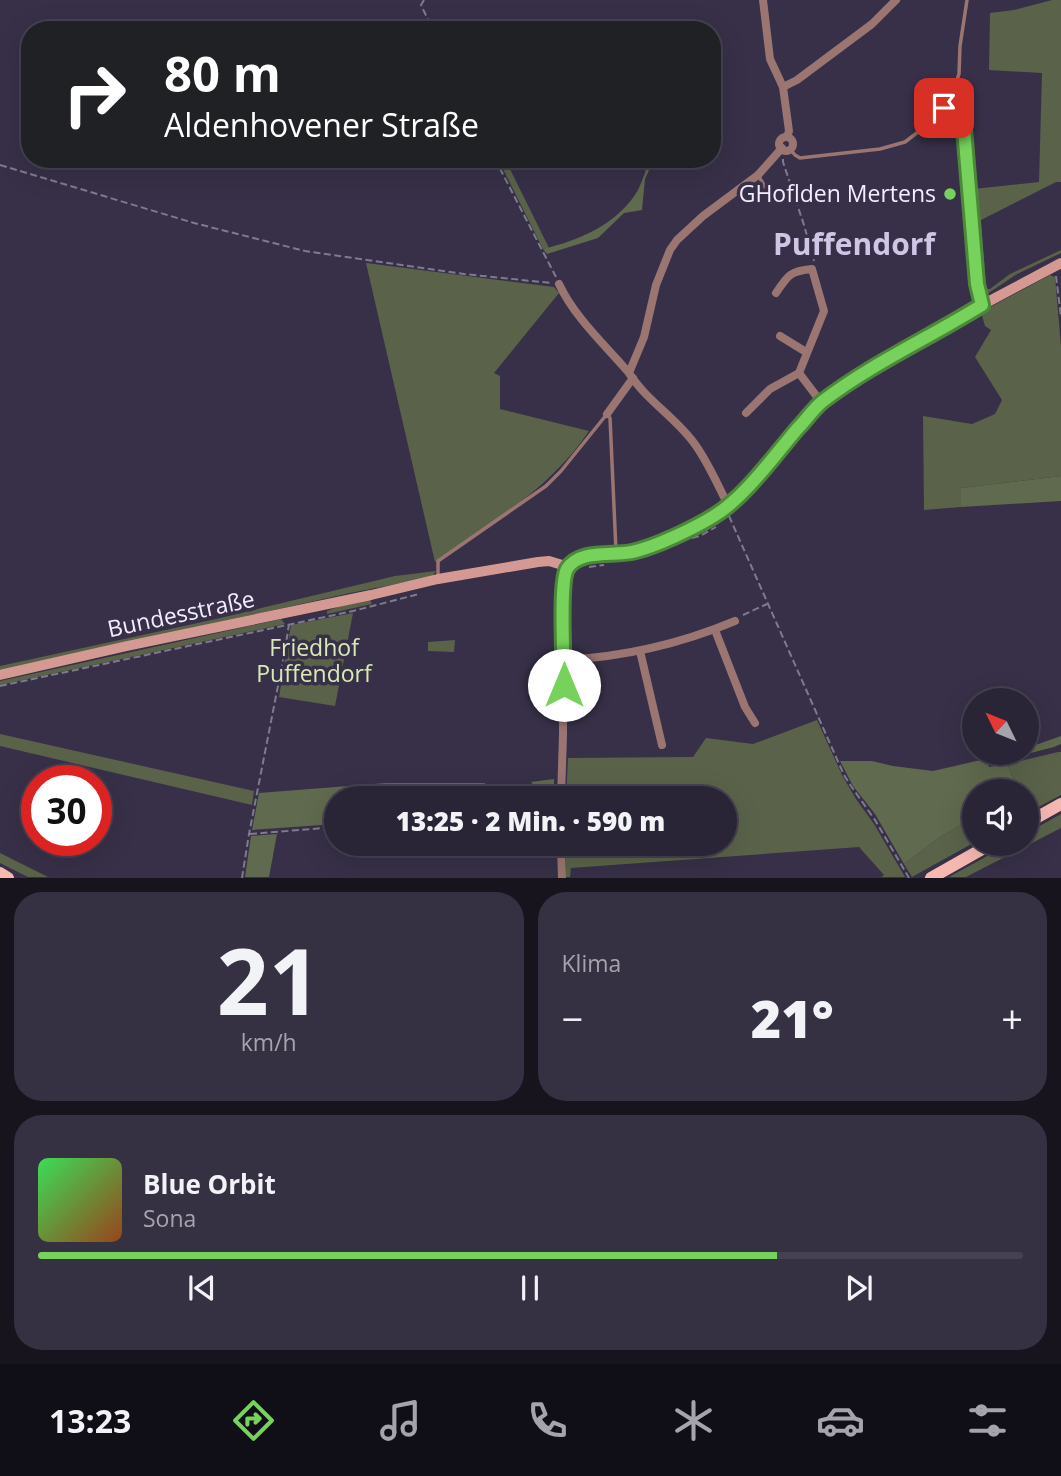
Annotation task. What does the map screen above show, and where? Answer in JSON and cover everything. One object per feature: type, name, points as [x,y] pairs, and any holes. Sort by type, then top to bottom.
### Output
[{"type":"main road","points":[[1039,816],[1061,804]]},
{"type":"main road","points":[[931,877],[969,856]]},
{"type":"main road","points":[[0,873],[8,877]]},
{"type":"street","points":[[607,414],[631,376],[644,337],[656,285],[670,250],[703,216],[758,175],[793,142],[788,137],[783,86],[770,59],[763,0]]},
{"type":"street","points":[[783,86],[797,80],[872,24],[895,0]]},
{"type":"street","points":[[944,108],[964,129],[977,284],[982,305]]},
{"type":"street","points":[[561,786],[563,598],[565,576],[569,567],[578,559],[588,556],[648,548],[714,516],[751,483],[821,402],[886,359],[1058,265]]},
{"type":"street","points":[[746,413],[770,389],[799,373],[824,311],[812,269],[798,270],[788,275],[776,293]]},
{"type":"street","points":[[559,284],[577,313],[694,443],[727,506]]},
{"type":"street","points":[[780,336],[806,352]]},
{"type":"street","points":[[799,373],[821,402]]},
{"type":"street","name":"Bundesstraße","points":[[0,676],[438,579],[538,562],[549,561],[569,567]]},
{"type":"street","points":[[564,660],[640,651],[715,630],[735,621]]},
{"type":"street","points":[[715,630],[745,707],[755,723]]},
{"type":"street","points":[[640,651],[662,745]]},
{"type":"street","points":[[561,856],[562,877]]},
{"type":"lane","points":[[786,149],[800,158],[880,149],[905,142],[940,115],[959,74],[967,0]]},
{"type":"lane","points":[[758,175],[771,197],[768,201]]},
{"type":"lane","points":[[438,579],[438,562],[546,486],[607,414],[610,418],[616,554]]},
{"type":"path","points":[[418,0],[429,21]]},
{"type":"path","points":[[421,5],[424,0]]},
{"type":"path","points":[[786,149],[783,162],[804,225],[814,262],[812,269]]},
{"type":"path","points":[[0,165],[194,223],[305,251],[464,274],[559,284]]},
{"type":"path","points":[[500,168],[559,284]]},
{"type":"path","points":[[1058,265],[1061,317]]},
{"type":"path","points":[[727,506],[844,775],[876,820],[909,877]]},
{"type":"path","points":[[0,686],[428,592]]},
{"type":"path","points":[[735,621],[768,603]]},
{"type":"path","points":[[242,877],[289,624]]},
{"type":"path","points":[[248,834],[324,828]]},
{"type":"green space","points":[[1061,0],[1061,182],[1056,182],[981,220],[986,287],[990,289],[1010,274],[1061,250],[1061,253],[1017,274],[987,294],[981,288],[973,189],[1039,182],[1042,73],[989,70],[990,13]]},
{"type":"green space","points":[[502,168],[509,168],[549,248],[543,249]]},
{"type":"green space","points":[[647,168],[650,168],[645,179],[642,210],[624,213],[598,238],[547,254],[543,249],[571,241],[597,229],[620,212],[638,190]]},
{"type":"green space","points":[[366,263],[554,287],[559,293],[494,373],[500,376],[500,409],[589,431],[557,470],[538,487],[498,519],[435,562]]},
{"type":"green space","points":[[1050,275],[1055,277],[1061,346],[1061,476],[961,488],[961,507],[924,510],[923,416],[972,424],[995,414],[1002,400],[975,357],[991,330],[985,326],[981,312]]},
{"type":"green space","points":[[1061,476],[1061,501],[961,507],[961,488]]},
{"type":"green space","points":[[436,571],[432,577],[0,671],[0,666],[216,619],[395,576]]},
{"type":"green space","points":[[370,600],[372,604],[327,614],[327,611],[351,602]]},
{"type":"green space","name":"Friedhof Puffendorf","points":[[353,613],[335,706],[279,697],[291,625]]},
{"type":"green space","points":[[281,619],[285,624],[0,685],[0,681]]},
{"type":"green space","points":[[455,640],[454,652],[428,651],[428,642]]},
{"type":"green space","points":[[817,720],[842,775],[905,877],[881,877],[884,875],[859,847],[737,856],[737,786],[567,786],[568,758],[693,757],[706,738],[753,744]]},
{"type":"green space","points":[[0,734],[254,791],[252,805],[112,772],[112,765],[81,765],[0,746]]},
{"type":"green space","points":[[1061,736],[1061,744],[1054,747],[1040,751],[1040,743]]},
{"type":"green space","points":[[1061,752],[1061,795],[1039,807],[1039,779],[1014,779],[1007,765],[1040,765],[1040,756]]},
{"type":"green space","points":[[840,761],[872,761],[933,771],[962,764],[989,767],[1007,765],[1014,779],[962,779],[962,824],[904,864],[875,814],[853,786]]},
{"type":"green space","points":[[554,779],[554,786],[534,786],[531,782]]},
{"type":"green space","points":[[386,783],[485,783],[485,786],[348,786]]},
{"type":"green space","points":[[324,788],[324,825],[252,830],[259,793]]},
{"type":"green space","points":[[1061,814],[1061,828],[1039,839],[1039,826]]},
{"type":"green space","points":[[962,824],[962,849],[912,877],[904,864]]},
{"type":"green space","points":[[277,834],[269,877],[245,877],[251,836]]},
{"type":"green space","points":[[0,853],[48,877],[28,877],[0,863]]},
{"type":"green space","points":[[566,856],[736,856],[571,868],[570,877],[566,877]]},
{"type":"green space","points":[[987,856],[1007,856],[966,877],[949,877]]},
{"type":"place","name":"GHoflden Mertens","points":[[950,194]]},
{"type":"district","name":"Puffendorf","points":[[854,245]]},
{"type":"route","points":[[564,685],[563,598],[565,576],[569,567],[578,559],[588,556],[648,548],[714,516],[751,483],[821,402],[886,359],[982,305],[977,284],[964,129],[944,108]]}]
